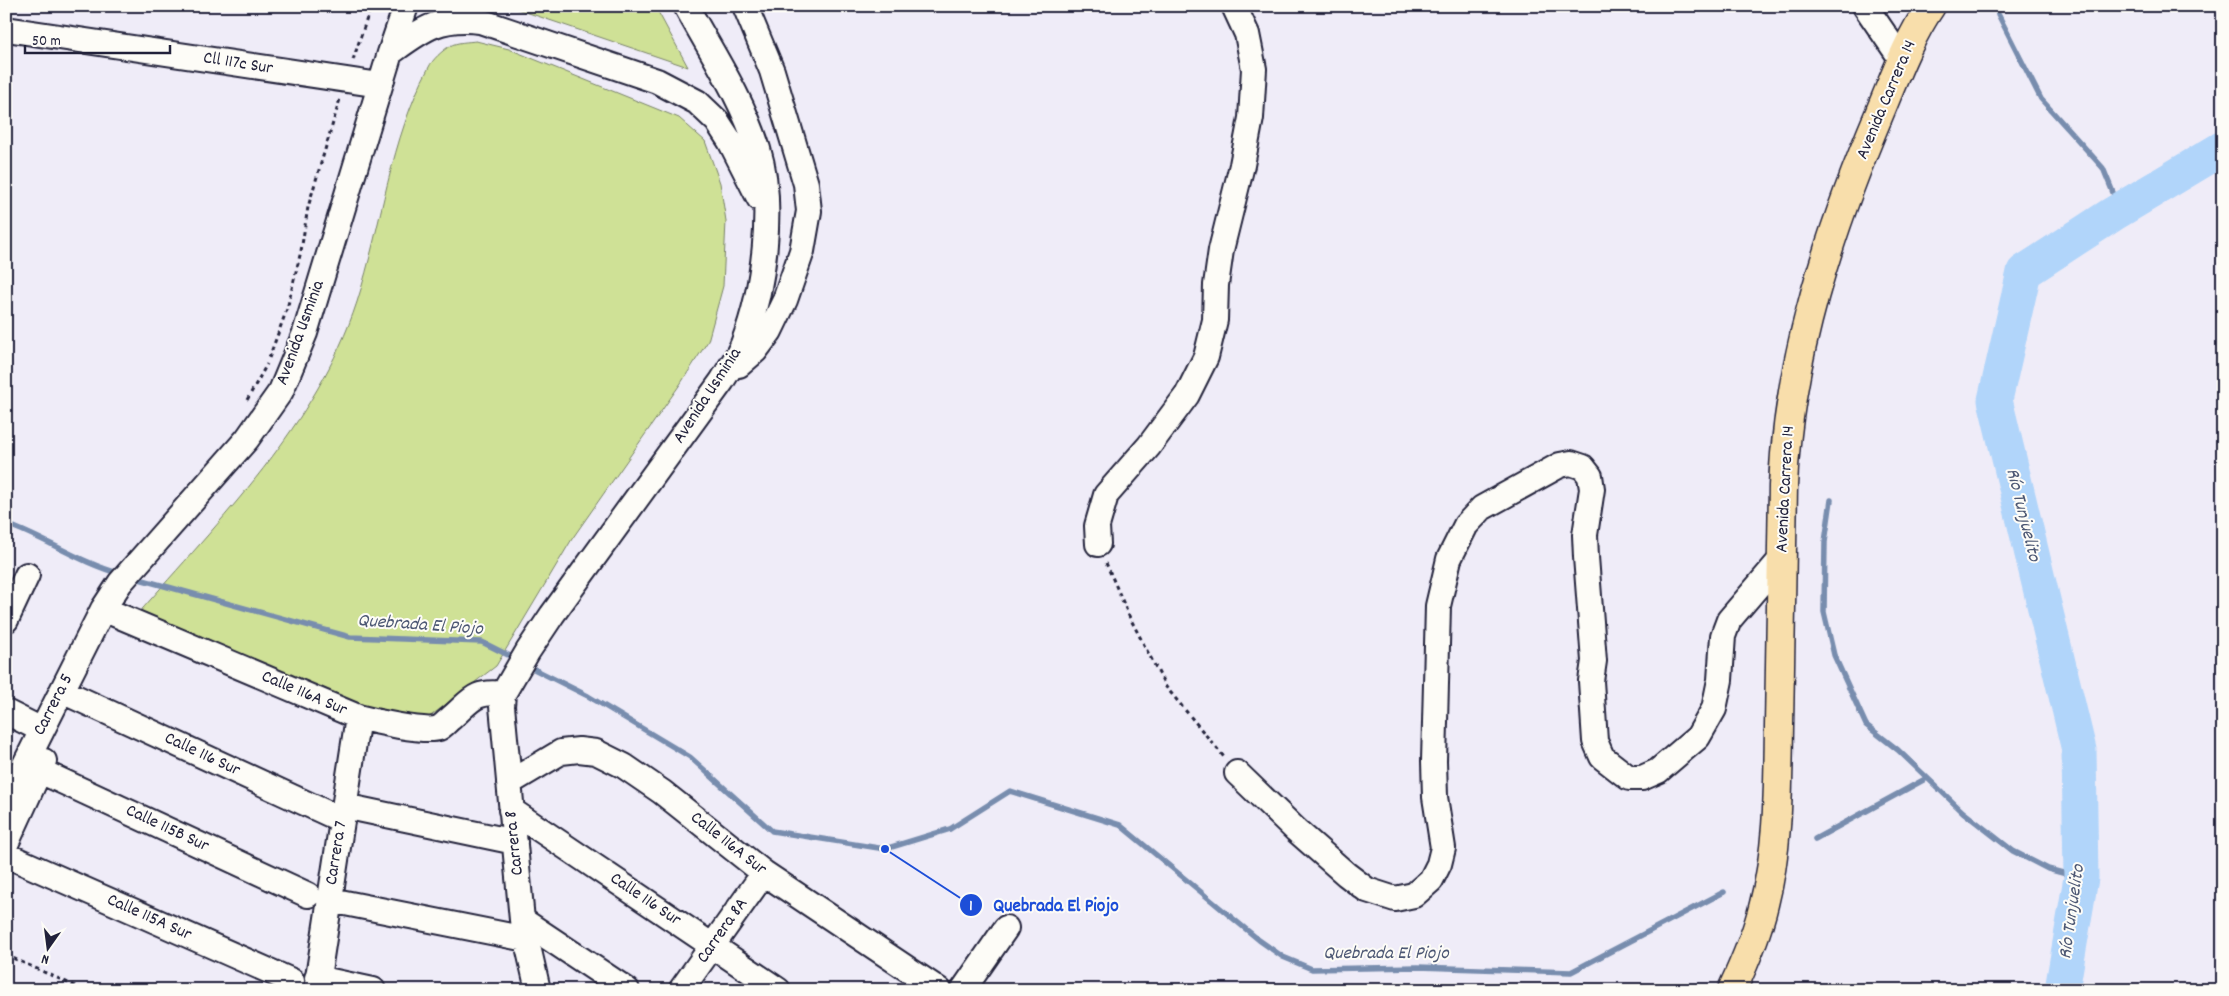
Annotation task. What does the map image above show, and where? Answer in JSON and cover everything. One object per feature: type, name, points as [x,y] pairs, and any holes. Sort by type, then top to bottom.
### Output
[{"type":"main road","name":"Avenida Carrera 14","points":[[1732,990],[1754,940],[1764,903],[1776,825],[1785,451],[1799,360],[1834,233],[1871,134],[1902,60],[1931,6]]},
{"type":"street","name":"Avenida Usminia","points":[[103,609],[128,574],[246,439],[281,390],[305,333],[406,6]]},
{"type":"street","name":"Avenida Usminia","points":[[504,694],[528,651],[722,381],[742,346],[754,315],[763,269],[766,213],[764,176],[758,150],[737,99],[686,6]]},
{"type":"street","points":[[722,381],[754,351],[770,331],[785,300],[802,251],[809,211],[806,184],[772,71],[745,6]]},
{"type":"street","points":[[1098,544],[1097,526],[1106,496],[1149,446],[1187,395],[1206,357],[1215,320],[1216,285],[1221,250],[1242,165],[1251,118],[1254,69],[1247,34],[1234,6]]},
{"type":"street","points":[[1865,6],[1902,60]]},
{"type":"street","points":[[390,54],[418,33],[441,22],[460,19],[480,21],[657,81],[697,102],[717,121],[745,168],[766,213]]},
{"type":"street","name":"Cll 117c Sur","points":[[6,29],[380,86]]},
{"type":"street","points":[[1237,774],[1296,830],[1346,874],[1368,890],[1395,899],[1414,895],[1431,880],[1439,864],[1443,848],[1435,797],[1434,761],[1438,606],[1443,581],[1457,540],[1466,525],[1482,508],[1560,466],[1571,463],[1583,467],[1590,476],[1592,489],[1585,535],[1594,661],[1591,681],[1595,741],[1602,757],[1629,778],[1642,778],[1658,771],[1698,737],[1714,709],[1720,680],[1723,636],[1729,620],[1782,558]]},
{"type":"street","points":[[6,620],[27,576]]},
{"type":"street","name":"Carrera 5","points":[[6,802],[32,767],[69,694],[103,609]]},
{"type":"street","name":"Calle 116A Sur","points":[[103,609],[358,717],[427,730],[439,728],[471,698],[489,692],[504,694]]},
{"type":"street","name":"Carrera 5","points":[[6,844],[32,767],[42,730],[69,694]]},
{"type":"street","name":"Calle 116 Sur","points":[[69,694],[343,813],[515,842]]},
{"type":"street","name":"Carrera 8","points":[[504,694],[503,721],[524,929],[538,990]]},
{"type":"street","points":[[6,712],[42,730]]},
{"type":"street","name":"Carrera 7","points":[[317,984],[319,898],[343,813],[358,717]]},
{"type":"street","name":"Calle 116A Sur","points":[[509,783],[561,752],[579,750],[596,752],[624,766],[662,792],[764,873],[939,990]]},
{"type":"street","name":"Calle 115B Sur","points":[[32,767],[319,898],[524,929],[627,990]]},
{"type":"street","name":"Calle 116 Sur","points":[[512,810],[778,990]]},
{"type":"street","name":"Calle 115A Sur","points":[[6,855],[292,982]]},
{"type":"street","name":"Carrera 8A","points":[[682,990],[764,873]]},
{"type":"street","points":[[963,990],[1006,928]]},
{"type":"street","points":[[317,984],[373,990]]},
{"type":"path","points":[[350,69],[371,6]]},
{"type":"path","points":[[246,401],[267,364],[287,309],[301,251],[308,207],[341,96]]},
{"type":"path","points":[[1098,544],[1129,616],[1166,687],[1237,774]]},
{"type":"path","points":[[6,954],[84,990]]},
{"type":"green space","points":[[508,6],[655,6],[688,67]]},
{"type":"green space","points":[[476,41],[509,49],[679,118],[705,141],[720,183],[726,221],[723,286],[708,341],[681,383],[572,539],[496,666],[428,718],[349,706],[137,615],[263,469],[292,430],[317,389],[339,347],[357,302],[405,123],[430,64],[447,48],[453,45]]},
{"type":"waterway","points":[[1998,14],[2041,99],[2103,168],[2114,195],[2113,214]]},
{"type":"waterway","name":"Río Tunjuelito","points":[[2062,990],[2081,878],[2079,750],[1995,400],[2024,272],[2113,214],[2223,148]]},
{"type":"waterway","points":[[1831,500],[1825,542],[1824,612],[1834,655],[1866,725],[1898,750],[1963,812],[2013,851],[2048,869],[2081,878]]},
{"type":"waterway","name":"Quebrada El Piojo","points":[[6,524],[91,564],[121,574]]},
{"type":"waterway","name":"Quebrada El Piojo","points":[[132,577],[350,637],[482,642],[518,660]]},
{"type":"waterway","name":"Quebrada El Piojo","points":[[526,665],[588,696],[690,757],[772,831],[885,849],[950,829],[1010,791],[1120,825],[1259,940],[1283,957],[1312,969],[1418,967],[1571,972],[1724,892]]},
{"type":"waterway","name":"Quebrada El Piojo","points":[[1815,839],[1927,778]]},
{"type":"place","name":"Quebrada El Piojo","points":[[885,849]]}]
